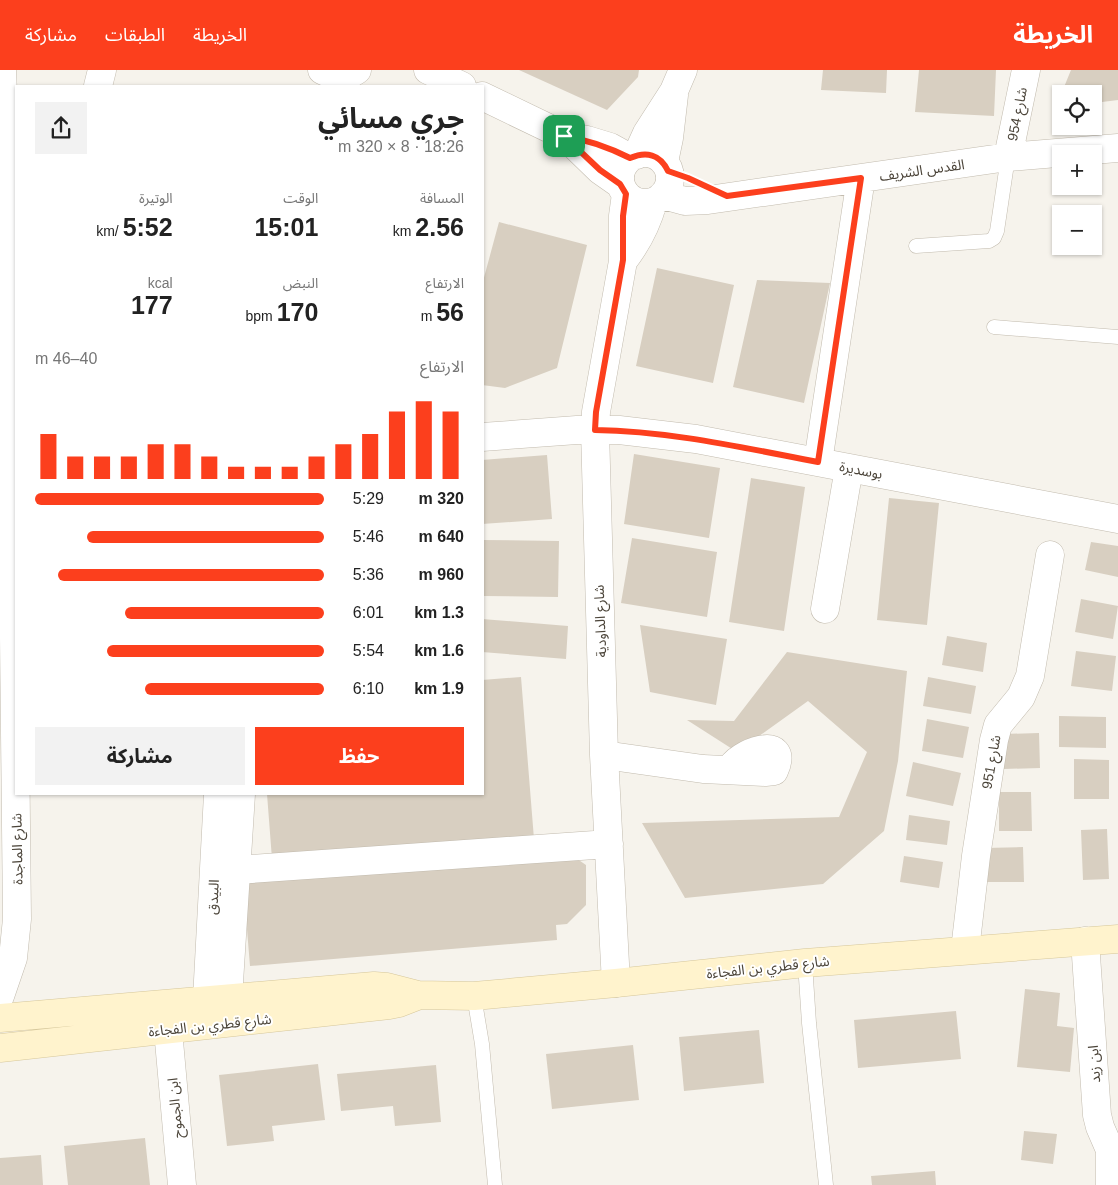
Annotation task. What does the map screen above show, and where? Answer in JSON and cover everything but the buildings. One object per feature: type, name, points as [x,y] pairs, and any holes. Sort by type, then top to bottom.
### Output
[{"type":"street","name":"شارع الماجدة","points":[[2,70],[15,786]]},
{"type":"street","points":[[98,85],[102,70]]},
{"type":"street","points":[[322,70],[344,78],[357,70]]},
{"type":"street","points":[[428,70],[460,85]]},
{"type":"street","name":"شارع 954","points":[[1008,157],[1026,70]]},
{"type":"street","name":"شارع الداودية","points":[[633,157],[678,81]]},
{"type":"street","name":"شارع الداودية","points":[[623,260],[637,243],[644,230],[662,182],[678,81]]},
{"type":"street","points":[[484,97],[564,136],[588,140],[633,157]]},
{"type":"street","points":[[564,136],[623,189],[631,199],[638,202],[646,203],[662,182],[651,154],[644,153],[633,157],[621,170],[623,189]]},
{"type":"street","name":"القدس الشريف","points":[[662,182],[685,201],[708,200],[1008,157],[1118,148]]},
{"type":"street","points":[[818,462],[861,178]]},
{"type":"street","name":"شارع الداودية","points":[[616,983],[604,756],[595,430],[596,412],[623,260],[623,189]]},
{"type":"street","name":"بوسديرة","points":[[484,437],[577,430],[619,430],[696,439],[1118,519]]},
{"type":"street","points":[[826,609],[849,468]]},
{"type":"street","name":"شارع 951","points":[[965,950],[976,856],[994,740],[998,726],[1021,697],[1030,676],[1050,555]]},
{"type":"street","points":[[604,756],[703,768],[731,769]]},
{"type":"street","name":"شارع الماجدة","points":[[0,996],[13,958],[17,919],[15,795]]},
{"type":"street","name":"البيدق","points":[[218,795],[218,999]]},
{"type":"street","points":[[218,999],[236,870],[241,795]]},
{"type":"street","points":[[236,870],[609,844]]},
{"type":"street","name":"شارع قطري بن الفجاءة","points":[[0,1018],[374,986],[387,987],[418,995],[474,996],[805,963],[1118,939]]},
{"type":"street","name":"ابن زيد","points":[[1085,941],[1097,1114],[1100,1127],[1113,1155]]},
{"type":"street","name":"شارع قطري بن الفجاءة","points":[[0,1048],[389,1005],[418,995]]},
{"type":"street","name":"ابن الجموح","points":[[168,1030],[182,1185]]},
{"type":"lane","points":[[916,246],[989,241],[994,238],[997,230],[1008,157]]},
{"type":"lane","points":[[994,327],[1118,337]]},
{"type":"lane","points":[[805,963],[826,1185]]},
{"type":"lane","points":[[474,996],[482,1044],[495,1185]]},
{"type":"route","points":[[564,136],[588,140],[610,147],[630,158],[644,153],[651,154],[664,162],[668,171],[727,196],[861,178],[818,462],[696,439],[619,430],[595,430],[596,412],[623,260],[623,216],[626,194],[620,184],[600,170],[564,136]]}]
